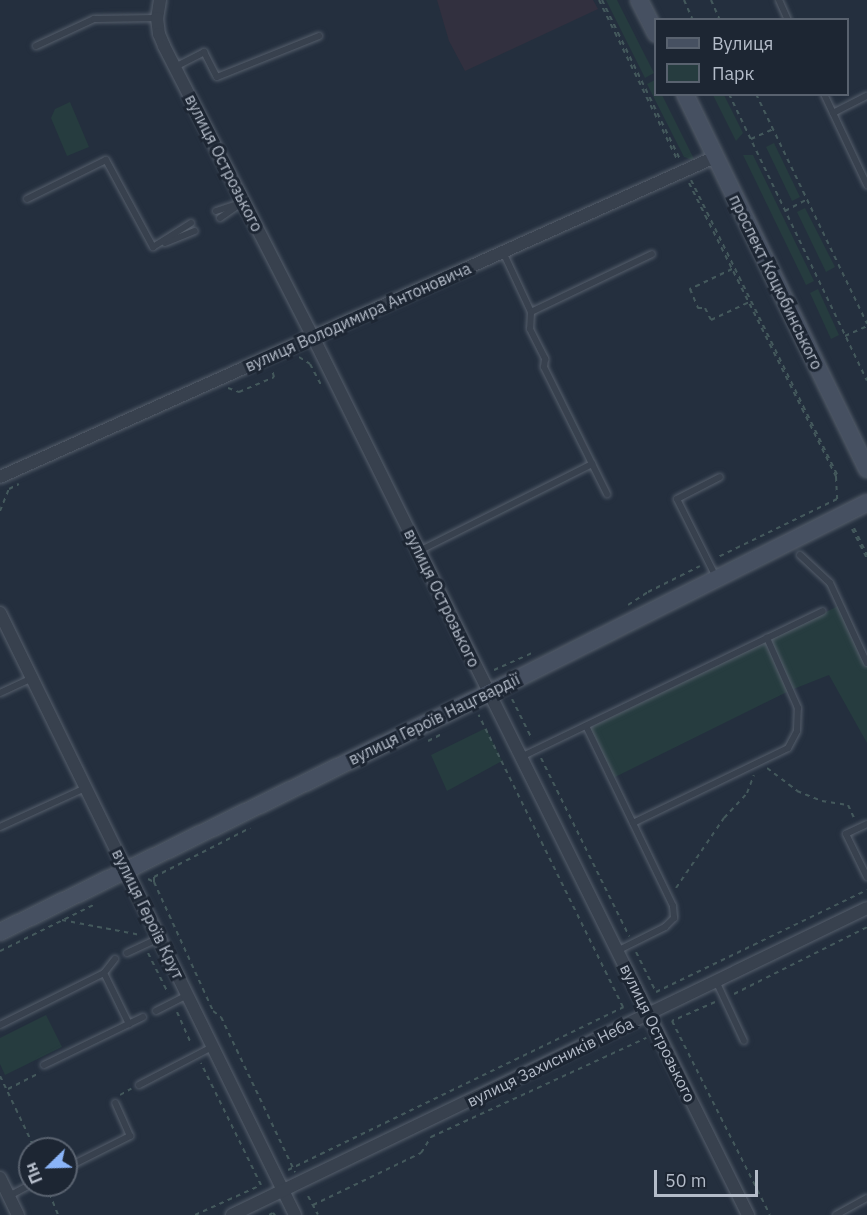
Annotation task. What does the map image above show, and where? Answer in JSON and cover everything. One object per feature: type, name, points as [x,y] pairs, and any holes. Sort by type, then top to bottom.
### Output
[{"type":"street","points":[[157,18],[160,0]]},
{"type":"street","points":[[639,0],[654,30]]},
{"type":"street","name":"вулиця Острозького","points":[[157,18],[159,34],[164,46],[313,337],[748,1215]]},
{"type":"street","name":"проспект Коцюбинського","points":[[686,96],[867,469]]},
{"type":"street","name":"вулиця Володимира Антоновича","points":[[0,477],[715,157]]},
{"type":"street","name":"вулиця Героїв Нацгвардії","points":[[0,932],[126,868],[489,693],[867,503]]},
{"type":"street","name":"вулиця Героїв Крут","points":[[0,613],[295,1215]]},
{"type":"street","name":"вулиця Захисників Неба","points":[[232,1215],[867,908]]},
{"type":"street","points":[[0,1178],[18,1215]]},
{"type":"lane","points":[[779,0],[787,18]]},
{"type":"lane","points":[[36,45],[93,19],[157,18]]},
{"type":"lane","points":[[175,67],[204,52],[217,77],[319,36]]},
{"type":"lane","points":[[825,96],[867,185]]},
{"type":"lane","points":[[833,113],[867,96]]},
{"type":"lane","points":[[27,199],[106,160],[153,247]]},
{"type":"lane","points":[[216,211],[243,202]]},
{"type":"lane","points":[[220,218],[243,202]]},
{"type":"lane","points":[[153,247],[191,223]]},
{"type":"lane","points":[[153,247],[195,231]]},
{"type":"lane","points":[[503,252],[531,312],[530,329],[545,359],[544,367],[607,494]]},
{"type":"lane","points":[[531,312],[652,254]]},
{"type":"lane","points":[[419,551],[592,464]]},
{"type":"lane","points":[[717,580],[676,499],[720,477]]},
{"type":"lane","points":[[800,555],[830,583],[867,663]]},
{"type":"lane","points":[[521,757],[823,611]]},
{"type":"lane","points":[[633,823],[788,748],[797,731],[798,708],[767,638]]},
{"type":"lane","points":[[0,693],[32,678]]},
{"type":"lane","points":[[586,726],[673,906],[674,918],[665,927],[617,951]]},
{"type":"lane","points":[[0,827],[85,788]]},
{"type":"lane","points":[[867,824],[846,834],[867,877]]},
{"type":"lane","points":[[127,953],[159,937]]},
{"type":"lane","points":[[0,1025],[104,973],[115,959]]},
{"type":"lane","points":[[104,973],[129,1024]]},
{"type":"lane","points":[[716,981],[744,1041]]},
{"type":"lane","points":[[156,1011],[187,995]]},
{"type":"lane","points":[[44,1065],[143,1017]]},
{"type":"lane","points":[[139,1085],[213,1047]]},
{"type":"lane","points":[[78,1162],[130,1136],[115,1103]]},
{"type":"lane","points":[[9,1196],[18,1191]]},
{"type":"lane","points":[[836,1215],[867,1198]]},
{"type":"path","points":[[601,0],[732,269],[837,476]]},
{"type":"path","points":[[684,0],[692,18]]},
{"type":"path","points":[[711,0],[719,18]]},
{"type":"path","points":[[730,96],[867,381]]},
{"type":"path","points":[[757,96],[867,325],[845,336]]},
{"type":"path","points":[[751,139],[773,129]]},
{"type":"path","points":[[619,611],[648,592],[736,546],[837,499],[837,476],[685,172]]},
{"type":"path","points":[[785,211],[808,199]]},
{"type":"path","points":[[732,269],[690,289],[698,308],[705,308],[711,320],[749,302]]},
{"type":"path","points":[[298,357],[310,364],[326,394]]},
{"type":"path","points":[[225,388],[239,392],[274,377],[271,368],[280,364]]},
{"type":"path","points":[[837,476],[844,472]]},
{"type":"path","points":[[0,511],[9,489],[25,480]]},
{"type":"path","points":[[853,529],[867,557]]},
{"type":"path","points":[[860,542],[867,539]]},
{"type":"path","points":[[494,670],[533,653]]},
{"type":"path","points":[[512,699],[656,992],[867,890]]},
{"type":"path","points":[[479,715],[623,1007]]},
{"type":"path","points":[[669,898],[724,818],[747,793],[759,762],[797,791],[822,801],[848,805],[859,828]]},
{"type":"path","points":[[148,879],[154,882],[213,1011],[221,1017],[296,1174]]},
{"type":"path","points":[[0,951],[99,902]]},
{"type":"path","points":[[62,920],[140,935],[147,932],[144,945],[261,1185],[195,1215]]},
{"type":"path","points":[[770,1215],[672,1021],[724,998],[867,927]]},
{"type":"path","points":[[293,1167],[632,1003]]},
{"type":"path","points":[[313,1205],[421,1153],[431,1137],[636,1041]]},
{"type":"path","points":[[7,1090],[46,1071],[44,1065]]},
{"type":"path","points":[[0,1076],[29,1137]]},
{"type":"path","points":[[115,1103],[113,1098],[139,1085]]},
{"type":"path","points":[[308,1196],[318,1215]]},
{"type":"path","points":[[51,1197],[58,1215]]},
{"type":"path","points":[[269,1215],[274,1215]]},
{"type":"shaded area","points":[[437,0],[593,0],[598,9],[465,71],[449,41]]},
{"type":"green space","points":[[606,0],[617,0],[654,73],[645,78]]},
{"type":"green space","points":[[654,80],[654,96],[662,96],[695,161],[684,157],[647,84]]},
{"type":"green space","points":[[714,96],[724,96],[743,133],[736,141]]},
{"type":"green space","points":[[70,102],[89,147],[67,156],[51,118],[55,109]]},
{"type":"green space","points":[[774,143],[800,197],[792,201],[766,147]]},
{"type":"green space","points":[[743,155],[753,155],[814,281],[806,285]]},
{"type":"green space","points":[[805,208],[835,267],[826,272],[797,212]]},
{"type":"green space","points":[[818,289],[839,335],[831,339],[810,293]]},
{"type":"green space","points":[[840,605],[867,663],[867,743],[829,675],[791,690],[611,779],[587,729]]},
{"type":"green space","points":[[486,728],[502,761],[447,791],[431,755]]},
{"type":"green space","points":[[46,1015],[62,1047],[5,1075],[0,1064],[0,1038]]}]
